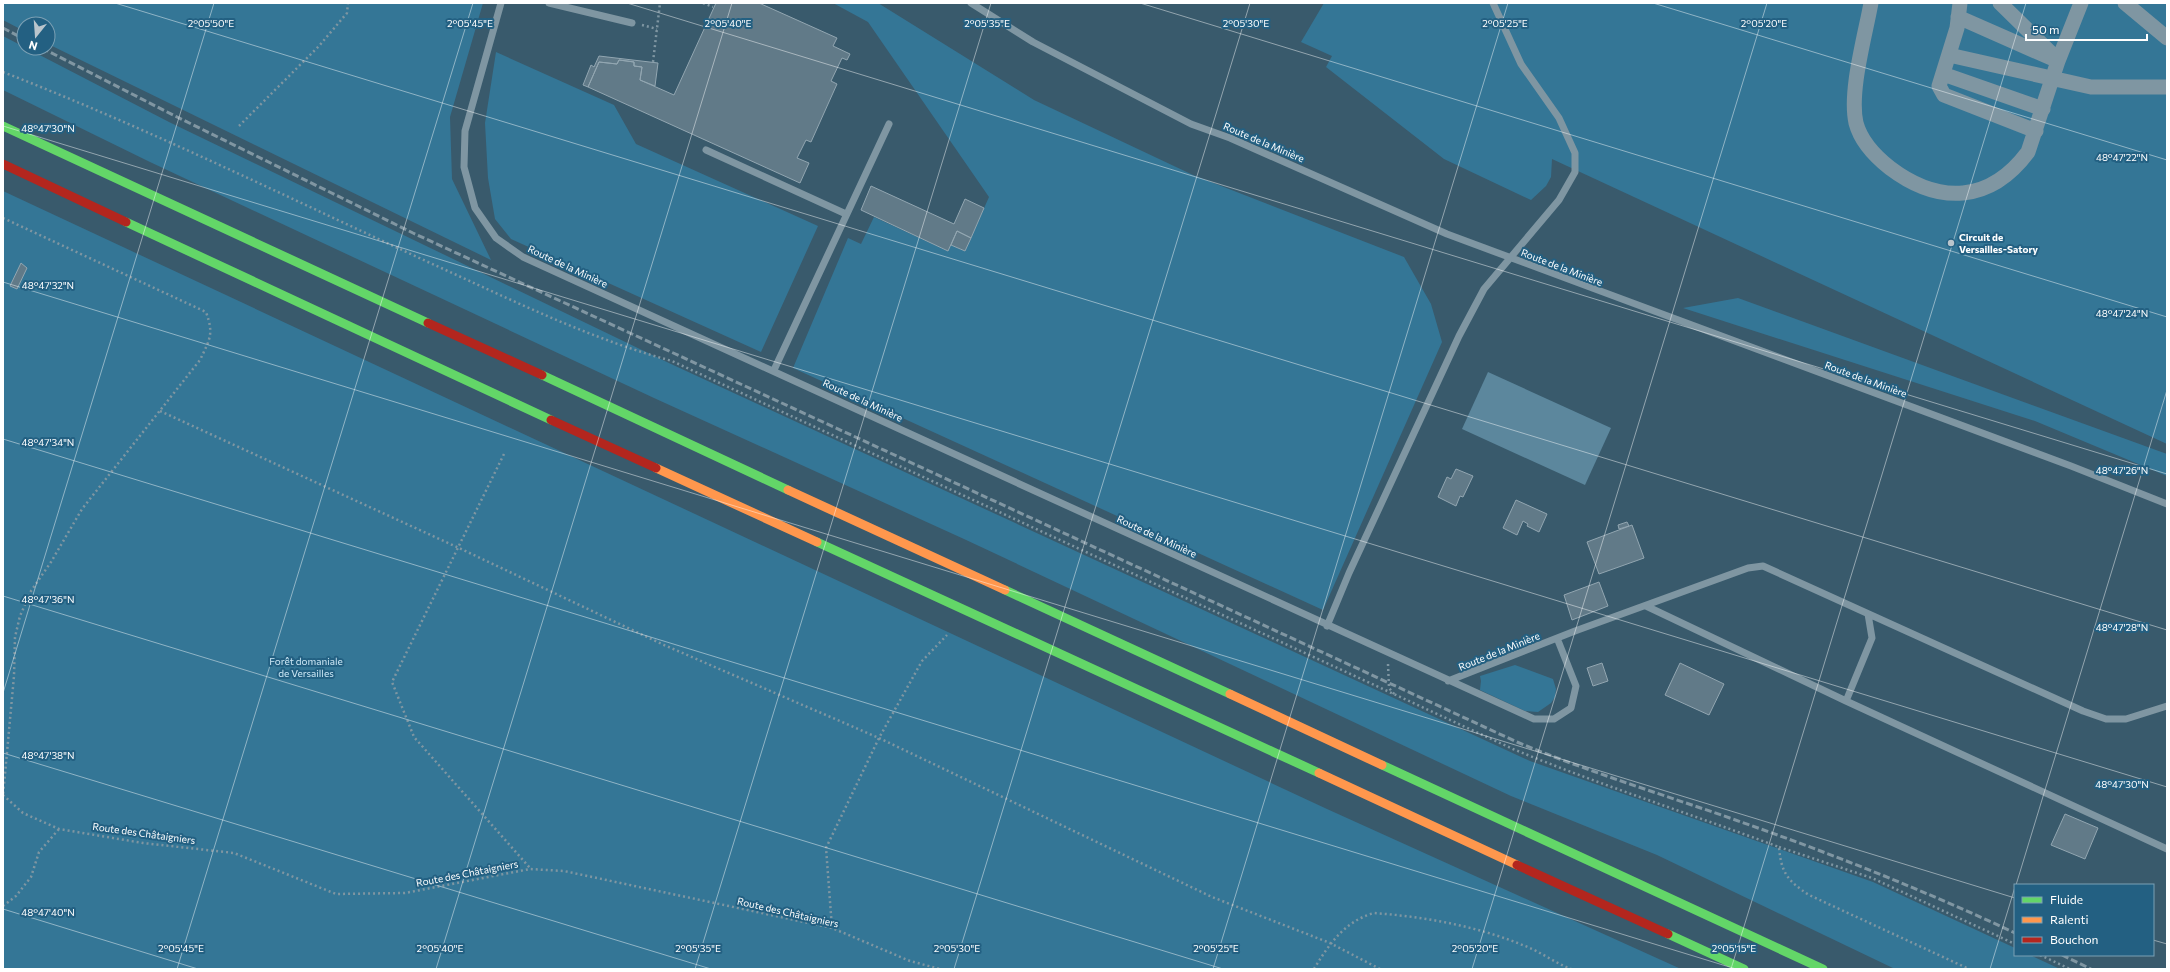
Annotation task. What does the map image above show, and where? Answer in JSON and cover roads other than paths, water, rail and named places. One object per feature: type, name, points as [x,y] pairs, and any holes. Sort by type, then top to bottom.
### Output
[{"type":"highway","points":[[3,126],[1824,969]]},
{"type":"highway","points":[[3,164],[278,294],[1744,969]]},
{"type":"street","points":[[1871,3],[1856,88],[1854,112],[1860,135],[1882,162],[1906,180],[1938,193],[1964,194],[1976,191],[2005,176],[2019,164],[2028,152],[2058,61],[2081,3]]},
{"type":"street","points":[[2000,3],[2058,61]]},
{"type":"street","points":[[2125,3],[2167,38]]},
{"type":"street","points":[[2036,131],[1944,95],[1940,86],[1959,10],[2058,61]]},
{"type":"street","points":[[1949,54],[2091,87],[2167,87]]},
{"type":"street","points":[[1943,74],[2043,110]]},
{"type":"lane","name":"Route de la Minière","points":[[501,3],[465,131],[464,167],[475,208],[496,238],[523,257],[774,370],[1327,626],[1534,719],[1554,719],[1571,708],[1576,686],[1557,638]]},
{"type":"lane","points":[[549,3],[632,23]]},
{"type":"lane","name":"Route de la Minière","points":[[971,3],[1033,42],[1191,124],[1237,141],[1447,234],[2072,466],[2167,504]]},
{"type":"lane","points":[[1327,626],[1349,573],[1458,336],[1484,289],[1559,200],[1575,172],[1575,153],[1559,118],[1521,64],[1493,3]]},
{"type":"lane","points":[[774,370],[889,124]]},
{"type":"lane","points":[[706,150],[846,214]]},
{"type":"lane","name":"Route de la Minière","points":[[1448,681],[1557,638],[1748,568],[1763,566],[2083,711],[2106,719],[2126,719],[2167,706]]},
{"type":"lane","points":[[1646,606],[1846,701],[2167,849]]},
{"type":"lane","points":[[1846,701],[1872,638],[1868,614]]},
{"type":"railway","points":[[3,28],[16,35]]},
{"type":"railway","points":[[56,55],[175,116],[413,233],[1517,742],[1577,765],[1728,817],[1823,852],[1920,891],[2014,933]]},
{"type":"railway","points":[[2064,956],[2091,969]]},
{"type":"place","name":"Circuit de Versailles-Satory","points":[[1951,243]]},
{"type":"park label","name":"Forêt domaniale de Versailles","points":[[306,666]]}]
